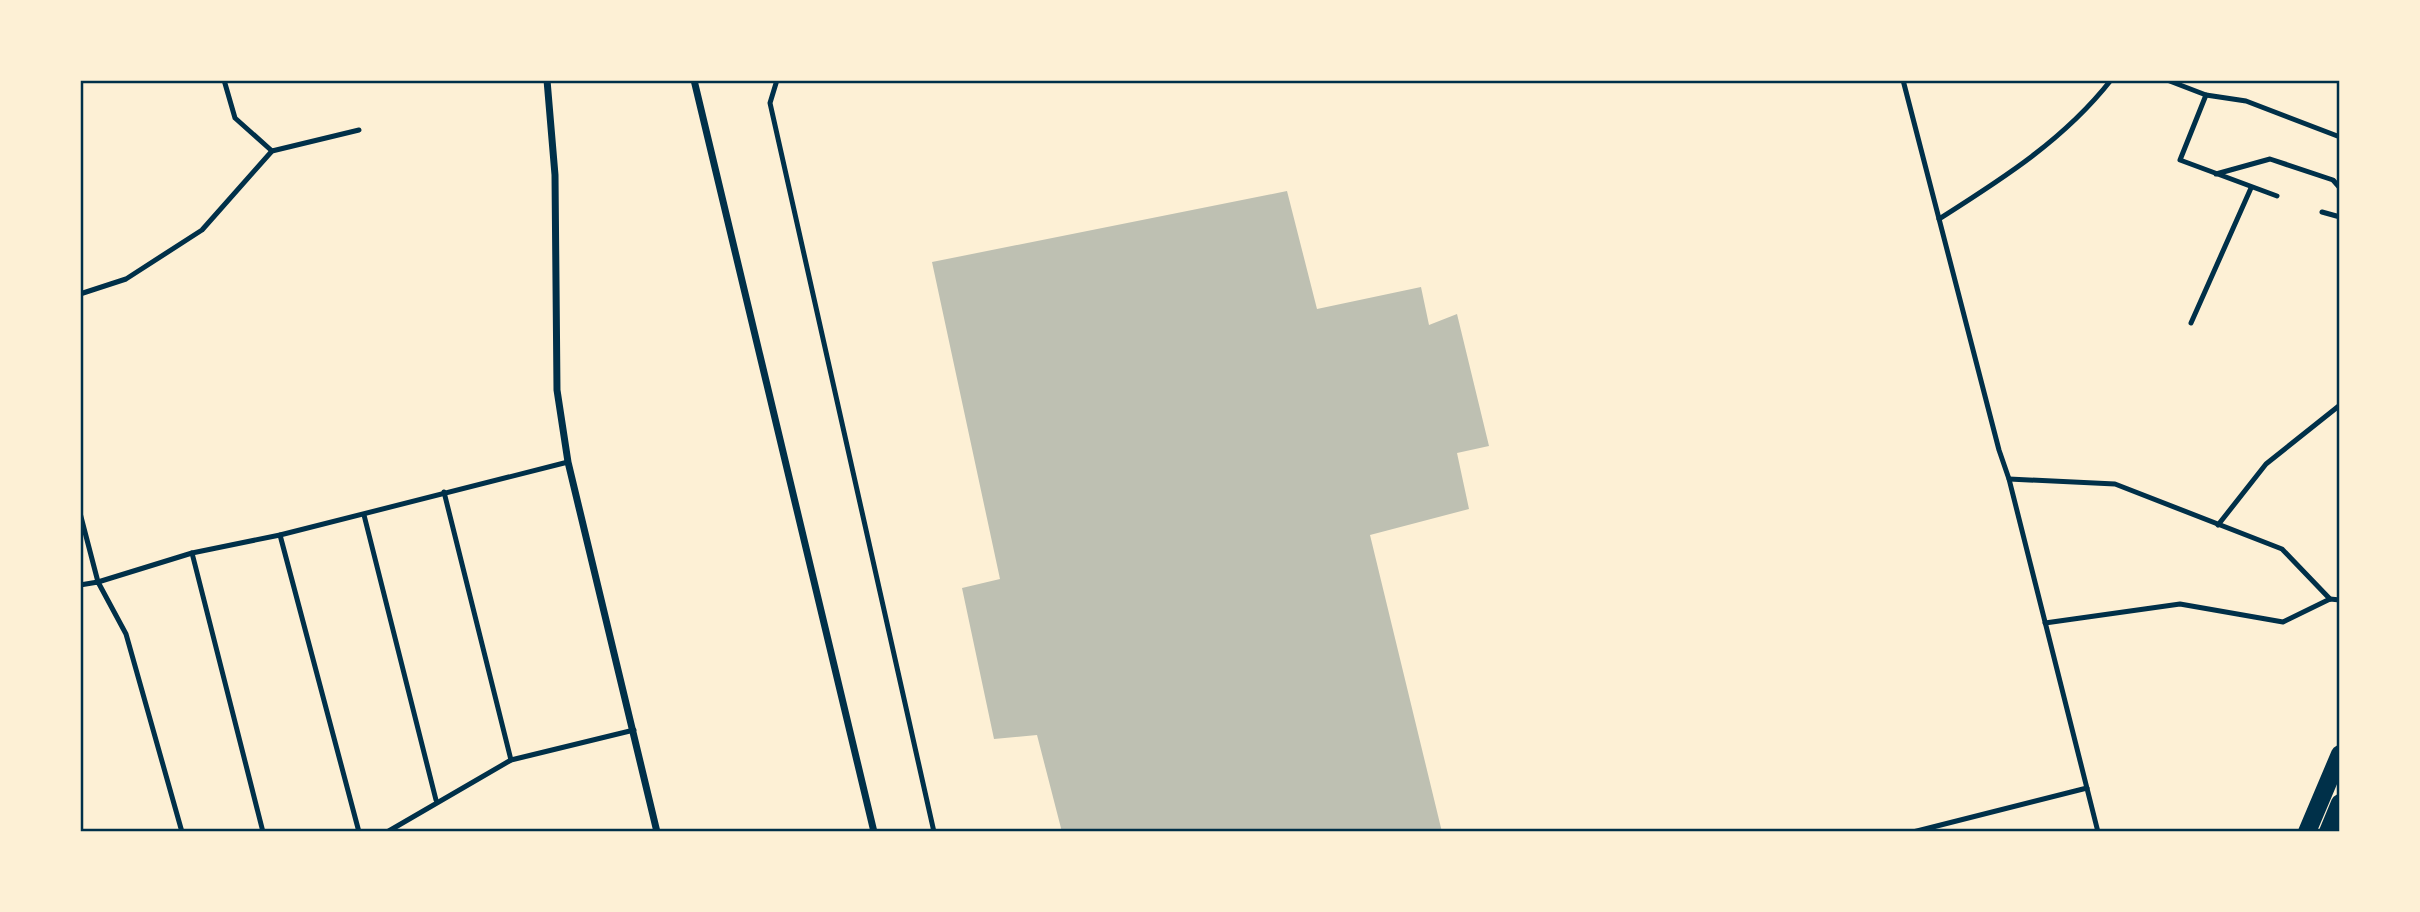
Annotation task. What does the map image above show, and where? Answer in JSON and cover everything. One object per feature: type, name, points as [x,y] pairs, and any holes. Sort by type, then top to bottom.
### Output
[{"type":"main road","points":[[2307,831],[2340,754]]},
{"type":"main road","points":[[2328,831],[2340,803]]},
{"type":"street","points":[[547,80],[555,174],[557,390],[568,462],[657,831]]},
{"type":"street","points":[[694,80],[874,831]]},
{"type":"lane","points":[[224,80],[235,118],[272,151]]},
{"type":"lane","points":[[778,80],[770,103],[934,831]]},
{"type":"lane","points":[[1903,80],[2009,479],[2098,831]]},
{"type":"lane","points":[[1939,219],[2026,163],[2092,104],[2111,80]]},
{"type":"lane","points":[[2167,80],[2206,95],[2246,101],[2340,137]]},
{"type":"lane","points":[[2206,95],[2180,160],[2277,196]]},
{"type":"lane","points":[[80,294],[126,279],[202,230],[272,151],[359,130]]},
{"type":"lane","points":[[2216,174],[2270,159],[2333,180],[2340,188]]},
{"type":"lane","points":[[2190,323],[2251,188]]},
{"type":"lane","points":[[2322,212],[2340,217]]},
{"type":"lane","points":[[2218,525],[2266,464],[2340,405]]},
{"type":"lane","points":[[80,585],[192,554],[280,535],[568,462]]},
{"type":"lane","points":[[2009,479],[2115,484],[2282,550],[2330,599]]},
{"type":"lane","points":[[444,492],[511,760]]},
{"type":"lane","points":[[80,513],[98,582],[126,634],[182,831]]},
{"type":"lane","points":[[364,514],[436,800]]},
{"type":"lane","points":[[280,535],[359,831]]},
{"type":"lane","points":[[192,554],[263,831]]},
{"type":"lane","points":[[2045,623],[2180,604],[2283,622],[2330,599],[2340,600]]},
{"type":"lane","points":[[387,831],[436,800],[511,760],[634,730]]},
{"type":"lane","points":[[1913,831],[2087,788]]},
{"type":"building","points":[[1287,191],[1317,309],[1421,287],[1429,325],[1457,314],[1489,446],[1457,453],[1469,509],[1370,535],[1442,832],[1062,832],[1037,735],[994,739],[962,588],[1000,579],[932,262]]}]
